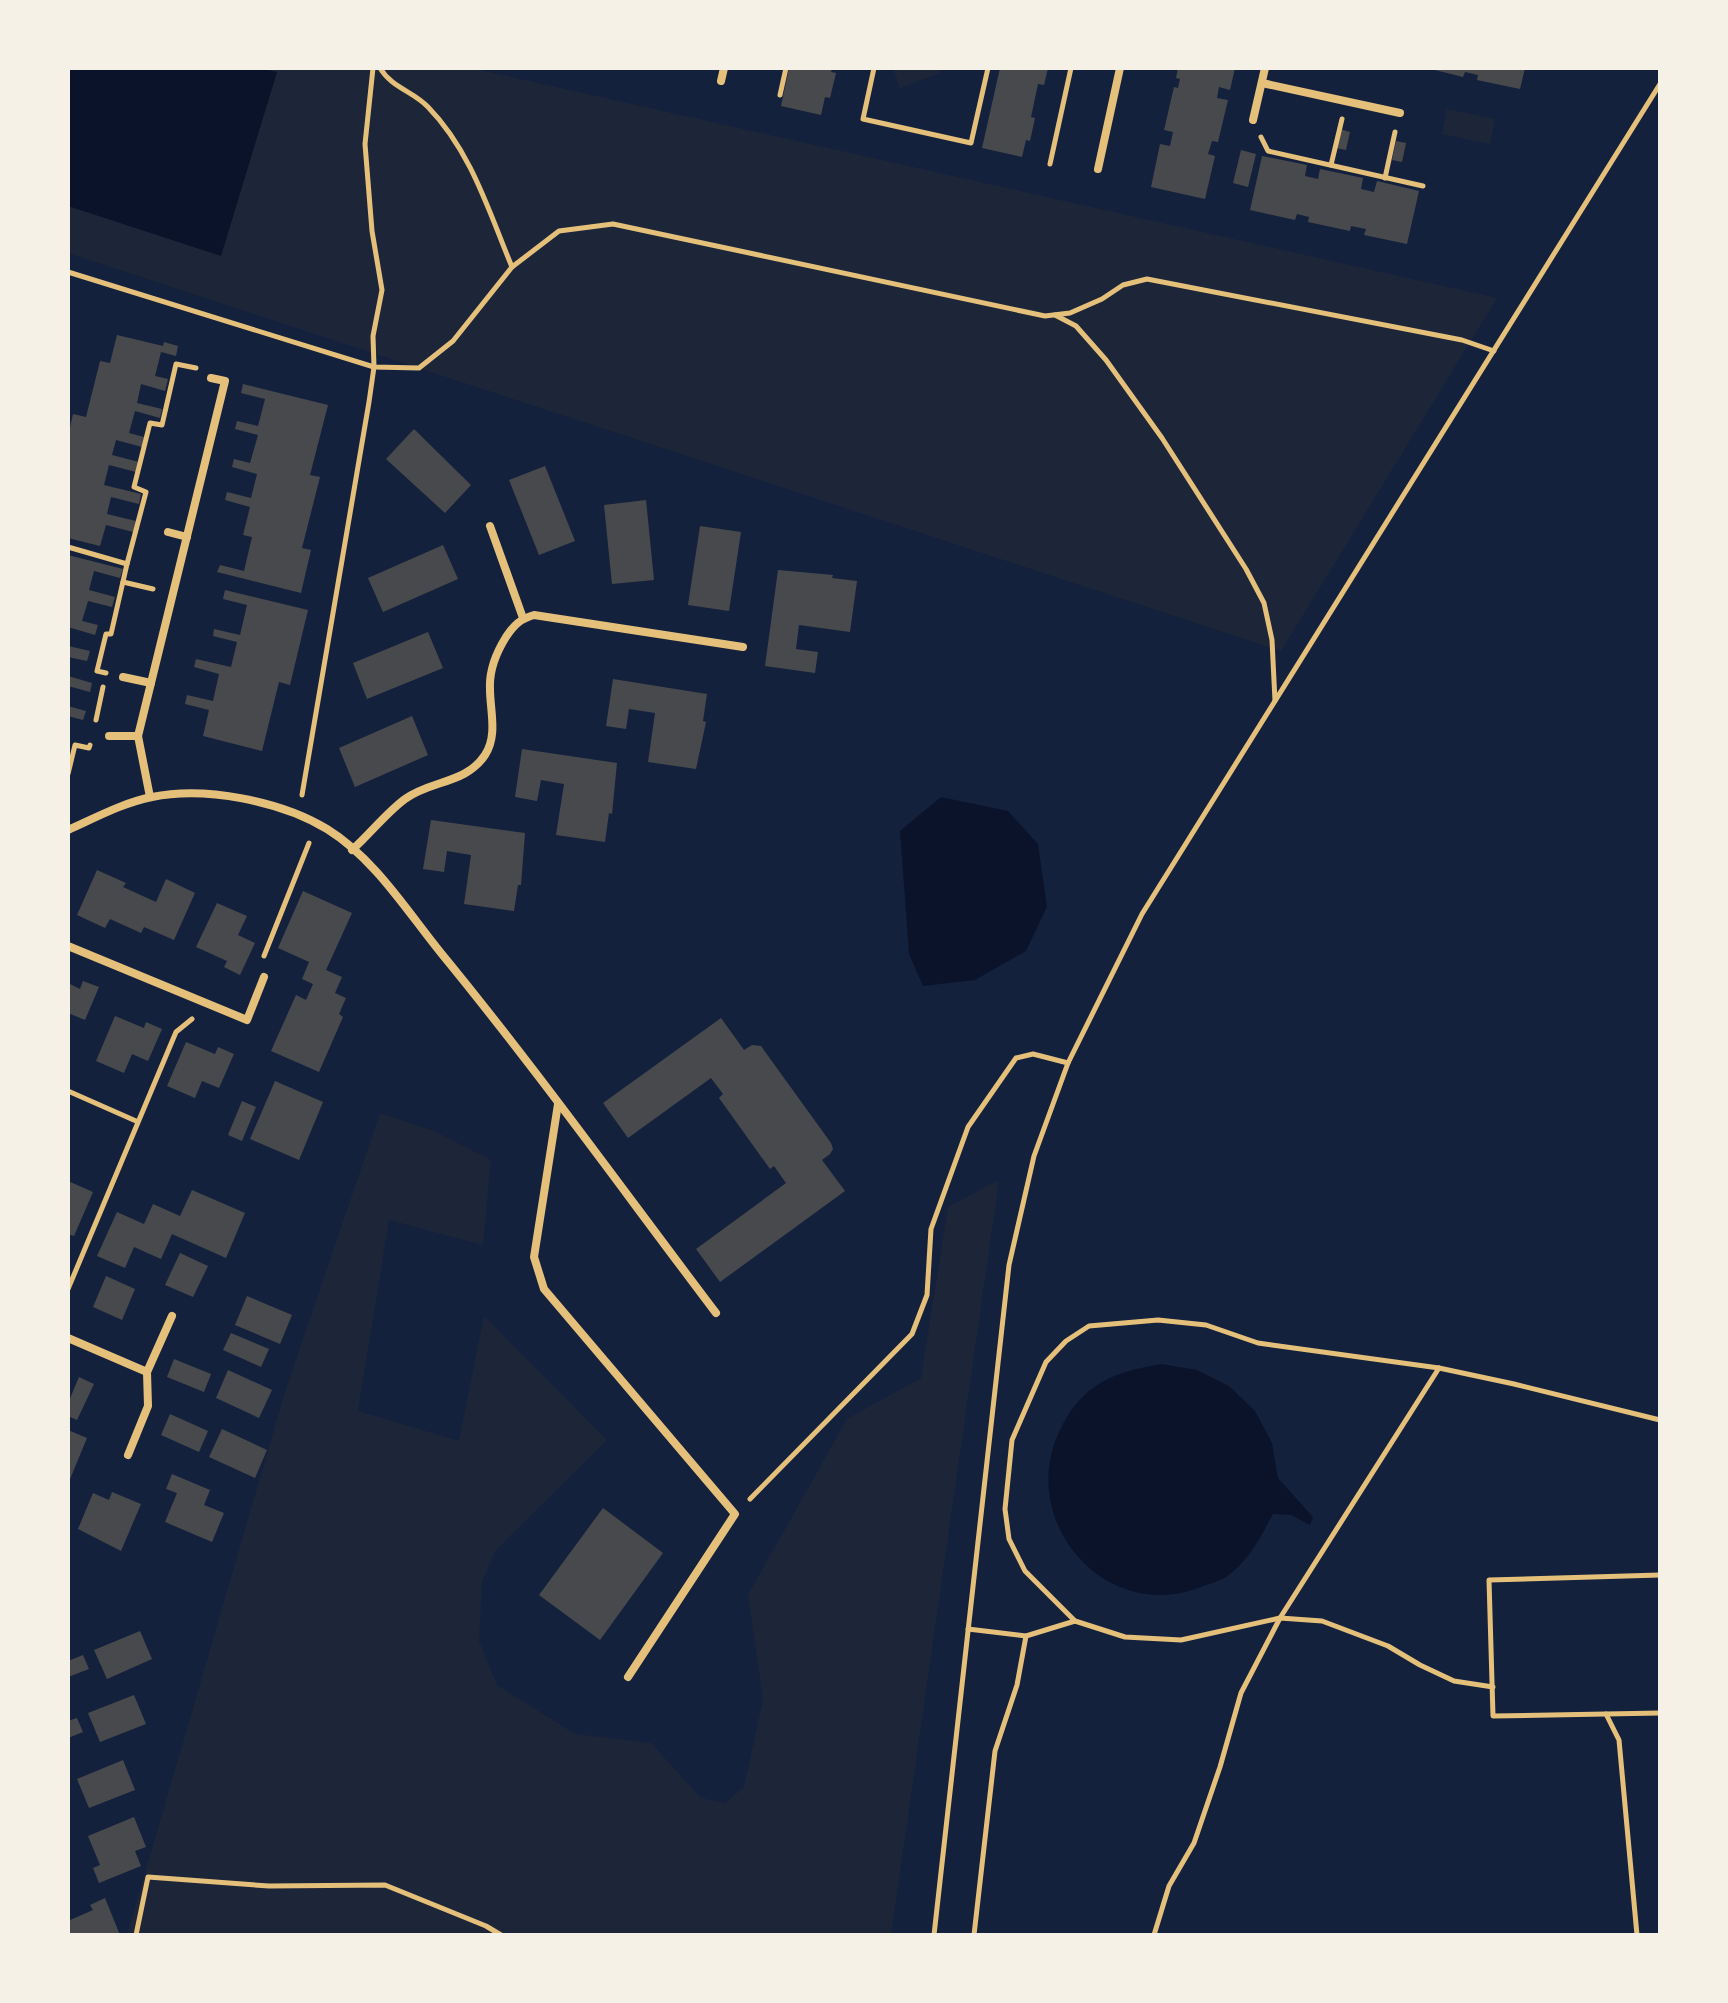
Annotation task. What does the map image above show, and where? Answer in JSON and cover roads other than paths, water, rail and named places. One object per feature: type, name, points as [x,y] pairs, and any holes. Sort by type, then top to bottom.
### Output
[{"type":"street","points":[[721,81],[724,68]]},
{"type":"street","points":[[1098,169],[1120,68]]},
{"type":"street","points":[[1253,120],[1265,68]]},
{"type":"street","points":[[1262,83],[1400,113]]},
{"type":"street","points":[[150,797],[138,736],[225,381],[211,378]]},
{"type":"street","points":[[490,526],[523,618]]},
{"type":"street","points":[[168,532],[187,537]]},
{"type":"street","points":[[352,850],[406,798],[463,776],[486,754],[494,720],[490,688],[495,653],[514,625],[523,618],[534,615],[743,647]]},
{"type":"street","points":[[123,677],[151,683]]},
{"type":"street","points":[[109,736],[138,736]]},
{"type":"street","points":[[68,830],[114,809],[174,793],[249,799],[299,816],[328,830],[371,867],[495,1017],[716,1313]]},
{"type":"street","points":[[68,946],[247,1020],[264,977]]},
{"type":"street","points":[[558,1104],[534,1257],[544,1289],[735,1514],[628,1677]]},
{"type":"street","points":[[128,1455],[148,1406],[147,1372],[172,1316]]},
{"type":"street","points":[[68,1338],[147,1372]]}]
